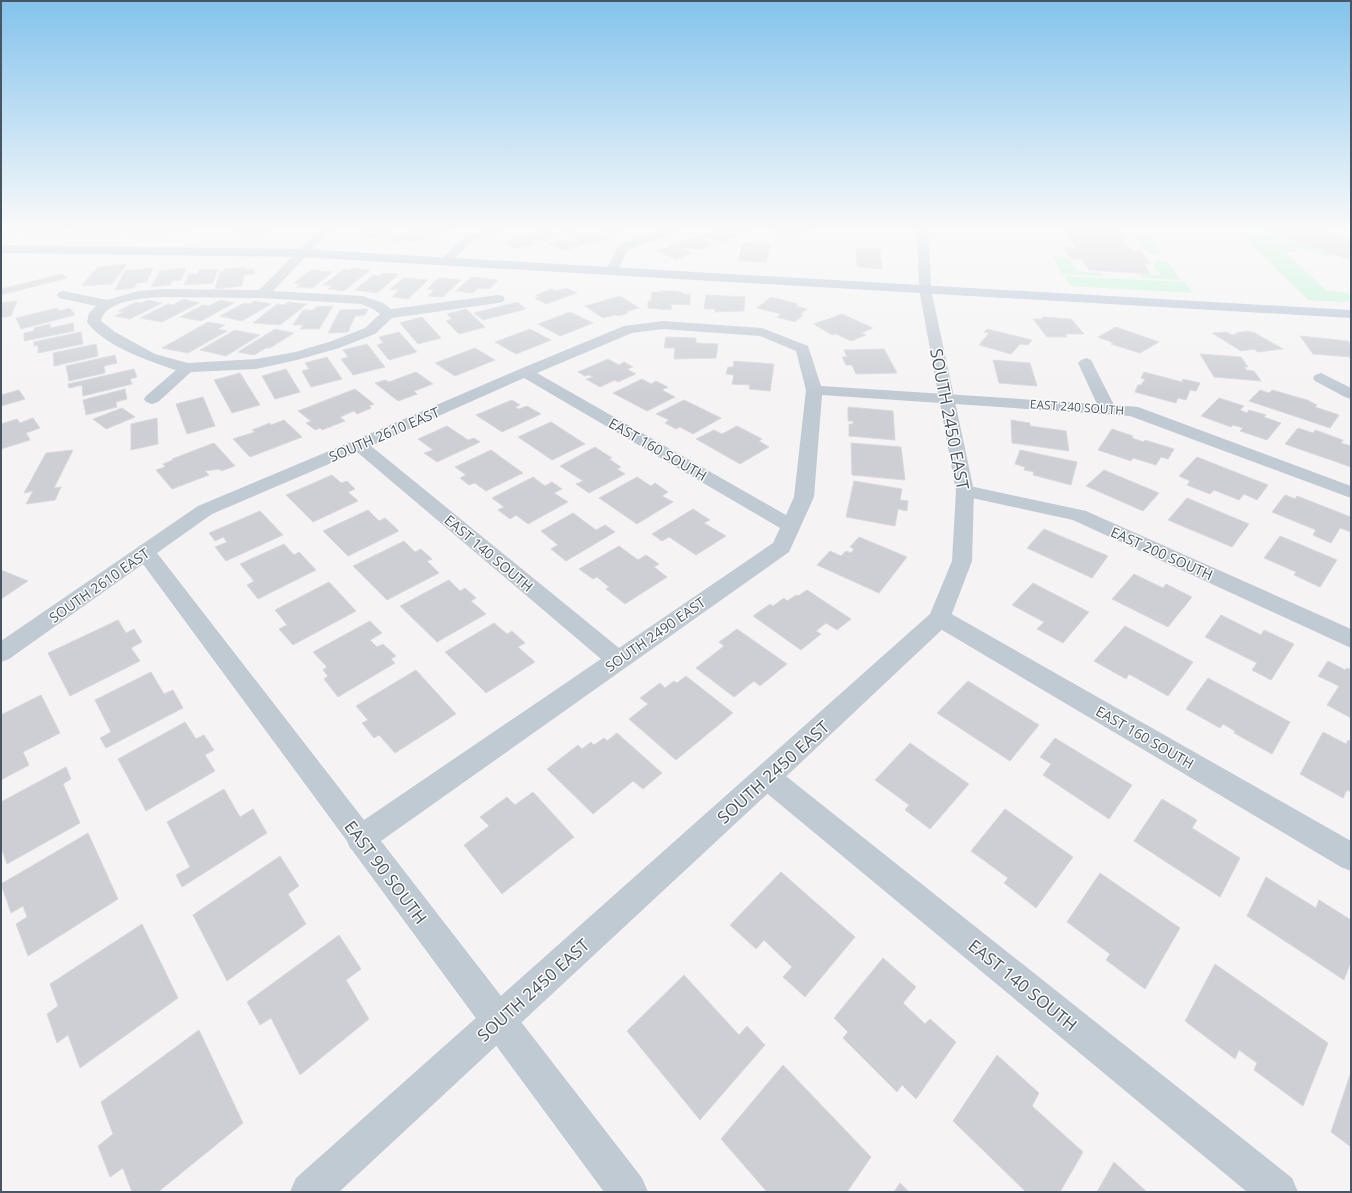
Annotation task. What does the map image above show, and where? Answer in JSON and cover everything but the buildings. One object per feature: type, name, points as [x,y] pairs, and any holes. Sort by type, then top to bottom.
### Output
[{"type":"main road","points":[[837,284],[1351,314]]},
{"type":"street","points":[[262,294],[272,284]]},
{"type":"street","name":"SOUTH 2450 EAST","points":[[310,1192],[940,618],[962,561],[966,491],[925,284]]},
{"type":"street","points":[[388,314],[378,306],[363,300],[262,294],[162,293],[138,295],[107,304],[96,313],[94,322],[110,335],[150,358],[187,368],[256,364],[297,356],[334,346],[370,331],[388,314],[498,299]]},
{"type":"street","points":[[64,295],[107,304]]},
{"type":"street","name":"SOUTH 2610 EAST","points":[[1,653],[204,510],[359,445],[525,372],[629,330],[663,325],[762,332],[803,349]]},
{"type":"street","name":"SOUTH 2490 EAST","points":[[360,839],[782,547],[804,497],[814,390],[803,349]]},
{"type":"street","points":[[1086,363],[1108,409]]},
{"type":"street","points":[[152,400],[187,368]]},
{"type":"street","name":"EAST 160 SOUTH","points":[[525,372],[791,526]]},
{"type":"street","points":[[1321,378],[1351,394]]},
{"type":"street","name":"EAST 240 SOUTH","points":[[814,390],[1132,411],[1351,492]]},
{"type":"street","name":"EAST 140 SOUTH","points":[[359,445],[618,660]]},
{"type":"street","name":"EAST 200 SOUTH","points":[[966,491],[1079,515],[1351,639]]},
{"type":"street","name":"EAST 90 SOUTH","points":[[145,552],[360,839],[499,1020],[628,1192]]},
{"type":"street","name":"EAST 160 SOUTH","points":[[940,618],[1351,857]]},
{"type":"street","name":"EAST 140 SOUTH","points":[[767,777],[1278,1192]]},
{"type":"green space","points":[[1069,284],[1185,284],[1193,293],[1070,286]]},
{"type":"green space","points":[[1291,284],[1319,284],[1327,291],[1347,293],[1351,296],[1351,300],[1343,302],[1308,300]]}]
